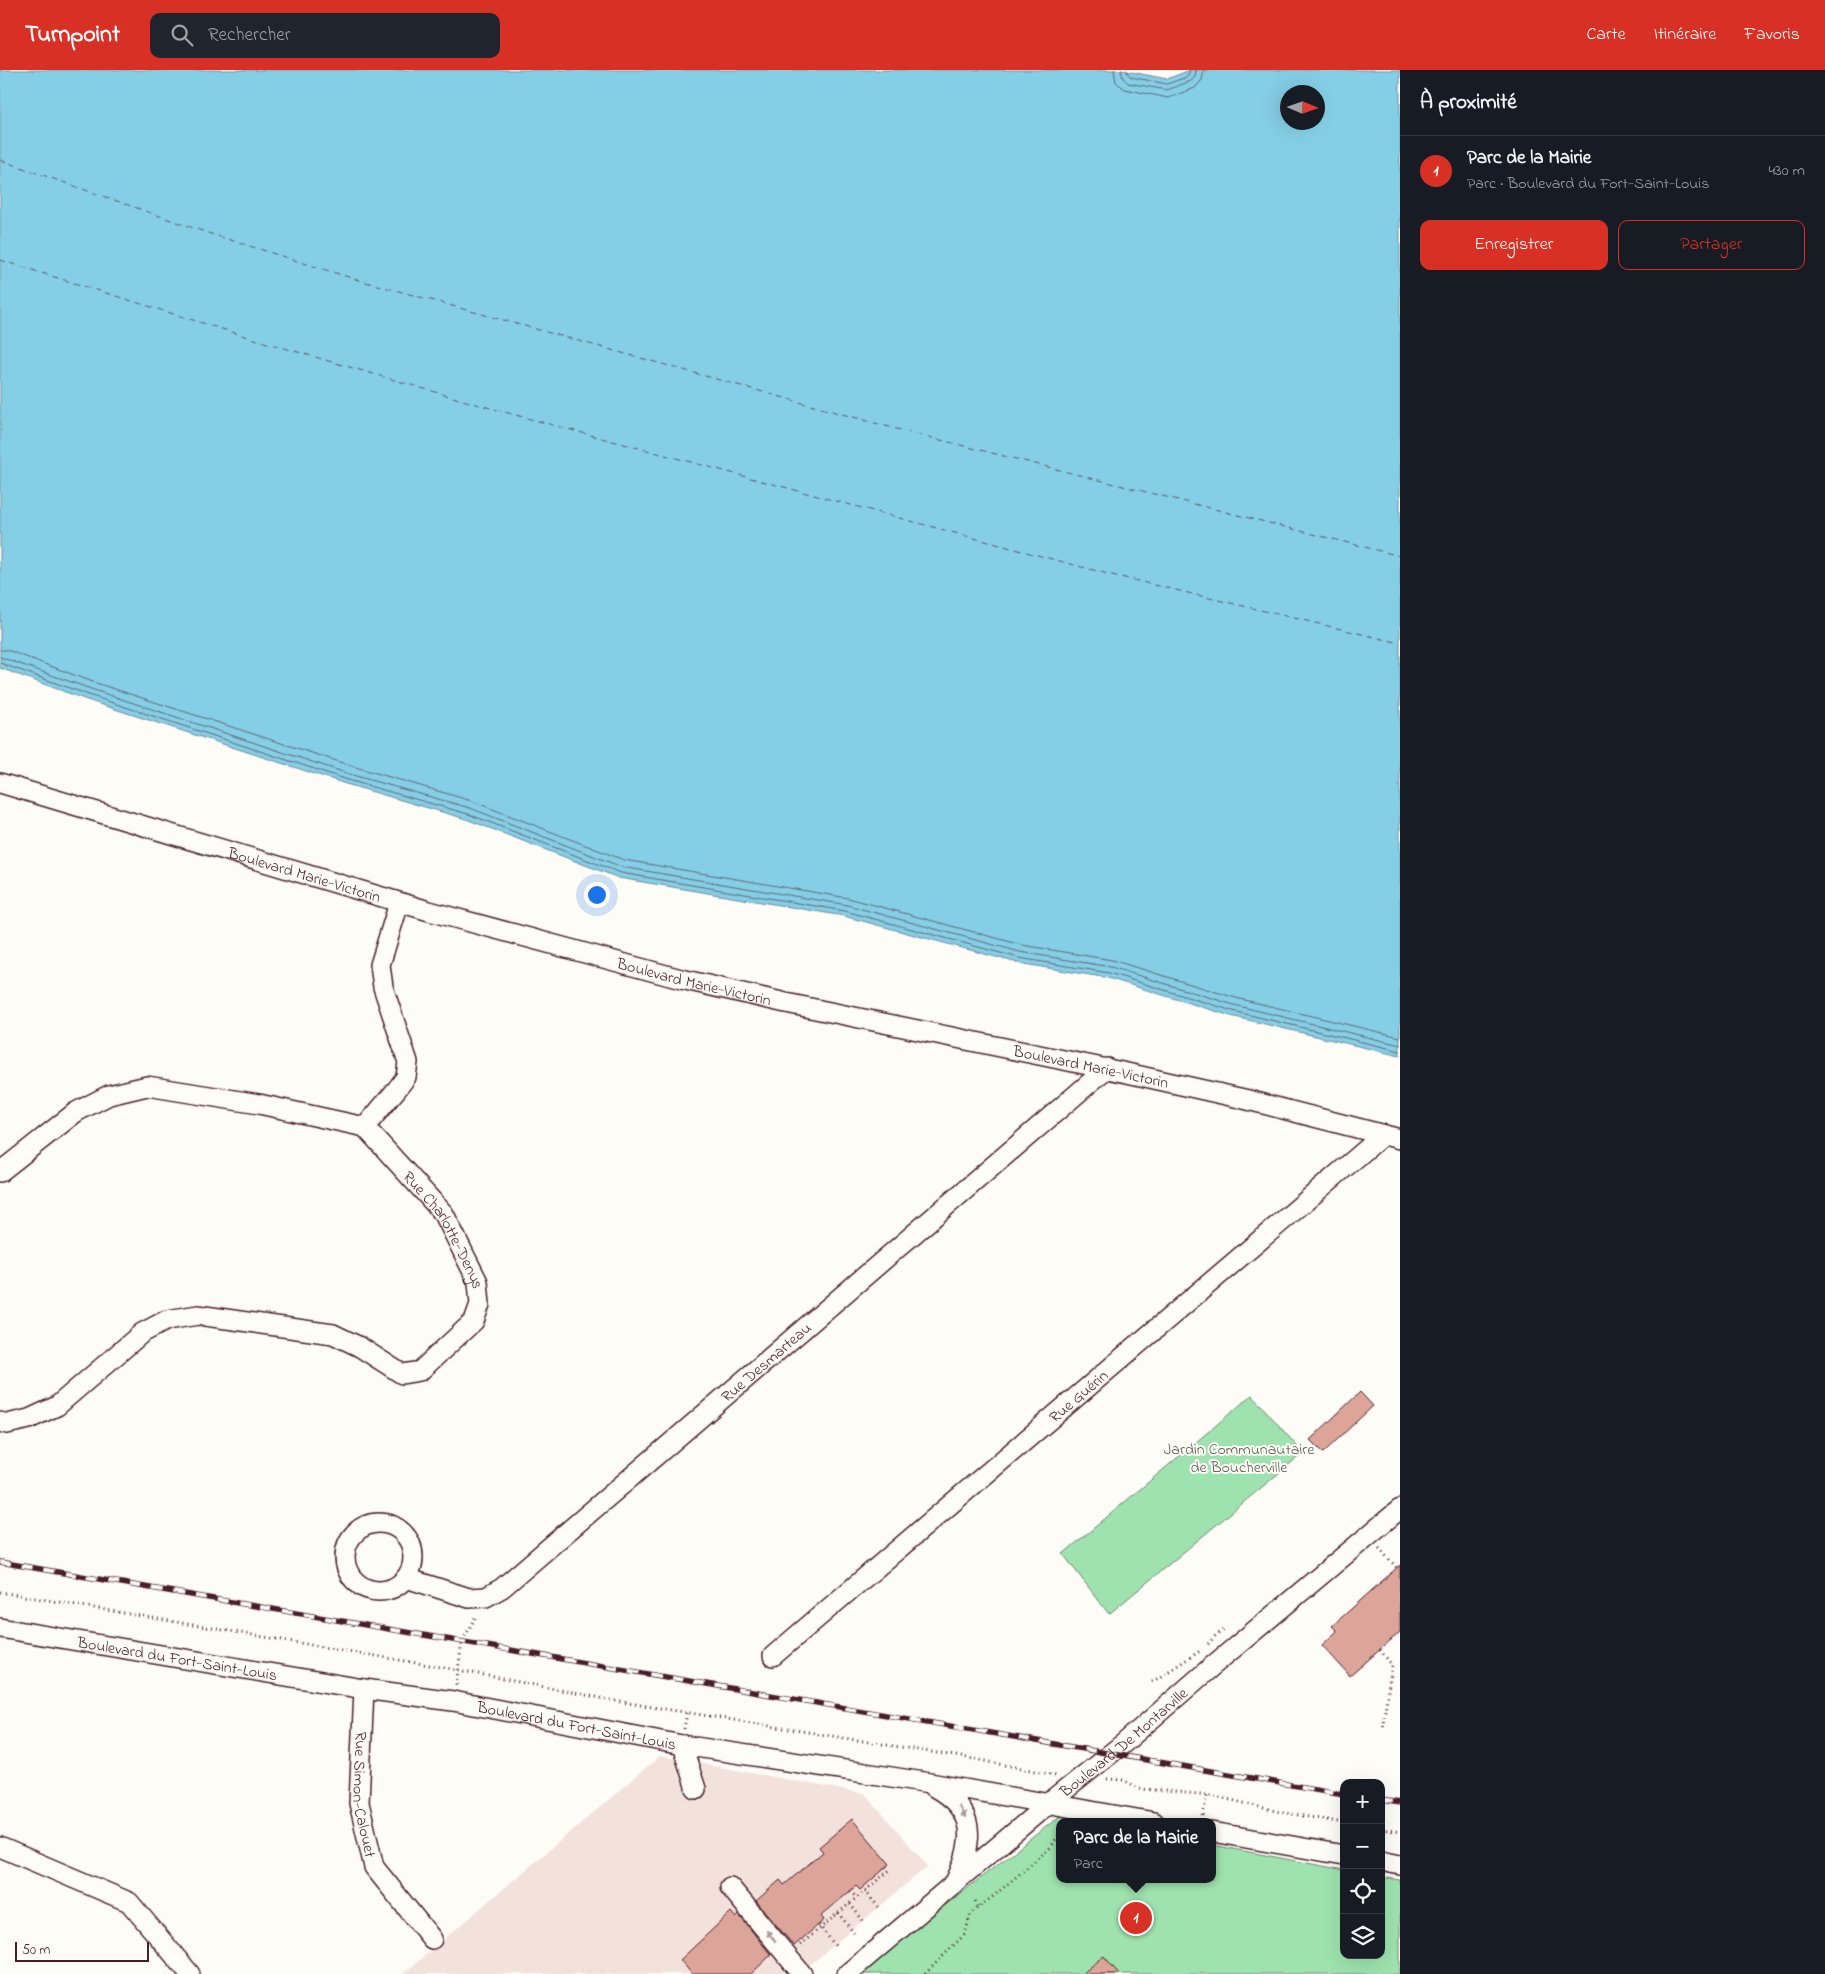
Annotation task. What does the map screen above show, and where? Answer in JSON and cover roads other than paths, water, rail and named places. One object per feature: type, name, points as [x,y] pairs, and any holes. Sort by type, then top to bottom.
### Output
[{"type":"street","name":"Boulevard Marie-Victorin","points":[[0,782],[399,903],[690,982],[786,1004],[1107,1068],[1244,1099],[1392,1137]]},
{"type":"street","points":[[0,1172],[76,1112],[109,1094],[147,1086],[259,1104],[365,1127],[406,1077],[408,1062],[384,987],[380,965],[399,903]]},
{"type":"street","name":"Rue Desmarteau","points":[[406,1578],[469,1598],[486,1598],[502,1588],[1107,1068]]},
{"type":"street","name":"Rue Charlotte-Denys","points":[[0,1422],[7,1424],[28,1419],[57,1406],[142,1333],[167,1320],[198,1315],[333,1334],[360,1347],[402,1374],[420,1371],[474,1321],[480,1304],[478,1282],[444,1214],[365,1127]]},
{"type":"street","name":"Rue Guérin","points":[[773,1656],[1392,1137]]},
{"type":"street","name":"Boulevard De Montarville","points":[[847,1974],[1049,1803],[1124,1743],[1400,1508]]},
{"type":"street","name":"Boulevard du Fort-Saint-Louis","points":[[0,1628],[364,1689],[454,1701],[682,1745],[924,1782],[1132,1818]]},
{"type":"street","name":"Rue Simon-Calouet","points":[[364,1689],[359,1803],[374,1868],[432,1939]]},
{"type":"street","points":[[682,1745],[696,1789]]},
{"type":"street","points":[[924,1782],[954,1800],[963,1811],[968,1823],[967,1853],[955,1883]]},
{"type":"street","points":[[1216,1833],[1340,1854]]},
{"type":"street","points":[[0,1847],[129,1902],[190,1974]]},
{"type":"street","points":[[1385,1862],[1400,1865]]},
{"type":"street","points":[[730,1887],[802,1974]]},
{"type":"water","points":[[0,70],[1121,70],[1167,79],[1190,70],[1400,70],[1400,1056],[1231,1016],[1108,978],[1018,963],[844,916],[619,878],[466,819],[346,784],[87,700],[0,668]]},
{"type":"railway","points":[[0,1562],[1340,1793]]},
{"type":"railway","points":[[1385,1801],[1400,1803]]},
{"type":"place","name":"Parc de la Mairie","points":[[1136,1918]]},
{"type":"park label","name":"Jardin Communautaire de Boucherville","points":[[1239,1457]]}]
